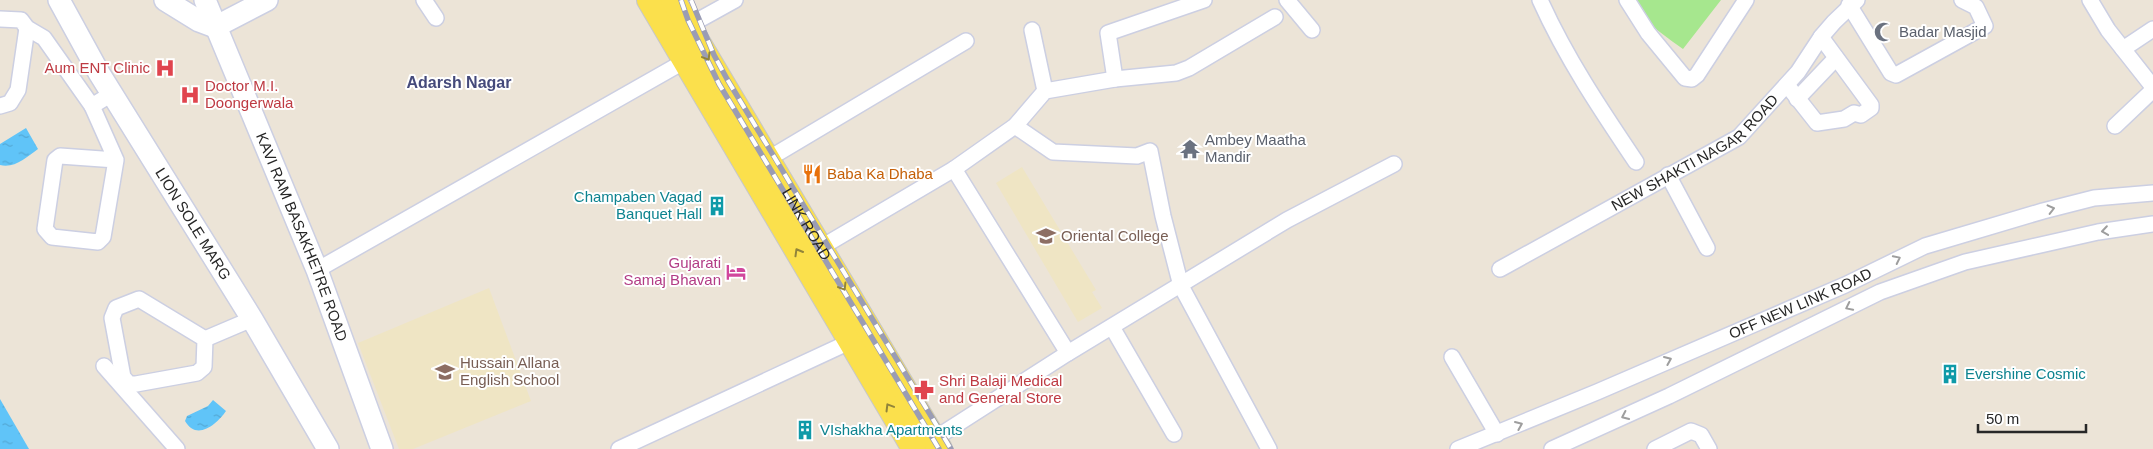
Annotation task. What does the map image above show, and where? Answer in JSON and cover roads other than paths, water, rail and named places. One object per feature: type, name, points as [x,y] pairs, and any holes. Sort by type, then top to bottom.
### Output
[{"type":"main road","name":"LINK ROAD","points":[[670,10],[685,61],[929,446]]},
{"type":"main road","name":"LINK ROAD","points":[[670,10],[768,159],[820,248],[860,337]]},
{"type":"street","name":"LION SOLE MARG","points":[[59,0],[99,73],[252,319],[328,449]]},
{"type":"street","points":[[165,0],[198,21],[215,27],[267,0]]},
{"type":"street","name":"KAVI RAM BASAKHETRE ROAD","points":[[205,0],[317,270],[382,449]]},
{"type":"street","points":[[424,0],[436,18]]},
{"type":"street","points":[[670,10],[735,0]]},
{"type":"street","points":[[1116,79],[1108,33],[1204,0]]},
{"type":"street","points":[[1287,0],[1312,30]]},
{"type":"street","points":[[1540,0],[1552,27],[1580,76],[1636,162]]},
{"type":"street","points":[[1627,0],[1648,33],[1685,78],[1692,79],[1697,75],[1746,0]]},
{"type":"street","points":[[1853,2],[1891,73],[1896,75],[1985,26],[1976,7],[1962,0]]},
{"type":"street","points":[[2090,0],[2108,30],[2153,88],[2115,126]]},
{"type":"street","name":"NEW SHAKTI NAGAR ROAD","points":[[1500,269],[1739,137],[1786,85],[1810,55],[1821,37],[1853,2]]},
{"type":"street","points":[[820,248],[954,169],[1015,126],[1045,91],[1116,79],[1176,73],[1189,68],[1275,18]]},
{"type":"street","points":[[0,19],[22,20],[27,28],[44,38],[92,106],[116,160],[103,237],[98,242],[52,237],[45,229],[55,160],[60,156],[116,160]]},
{"type":"street","points":[[0,106],[10,103],[18,90],[27,28]]},
{"type":"street","points":[[2123,49],[2153,29]]},
{"type":"street","points":[[1032,30],[1045,91]]},
{"type":"street","points":[[1786,85],[1816,123],[1845,118],[1854,113],[1861,115],[1871,108],[1871,105],[1821,37]]},
{"type":"street","points":[[768,159],[966,41]]},
{"type":"street","points":[[1798,99],[1836,58]]},
{"type":"street","points":[[317,270],[685,61]]},
{"type":"street","points":[[92,106],[112,93]]},
{"type":"street","points":[[1015,126],[1053,152],[1137,156],[1150,150],[1163,216],[1181,286],[1269,449]]},
{"type":"street","points":[[929,446],[1068,354],[1288,220],[1394,164]]},
{"type":"street","points":[[954,169],[1068,354]]},
{"type":"street","points":[[1668,176],[1707,248]]},
{"type":"street","name":"OFF NEW LINK ROAD","points":[[1458,449],[1845,285],[1925,246],[2042,211],[2094,198],[2153,193]]},
{"type":"street","name":"OFF NEW LINK ROAD","points":[[1557,448],[1669,396],[1880,292],[1955,265],[2052,241],[2153,224]]},
{"type":"street","points":[[139,299],[205,339],[204,366],[197,373],[129,384],[123,377],[112,318],[116,308],[139,299]]},
{"type":"street","points":[[205,339],[252,319]]},
{"type":"street","points":[[1112,327],[1174,434]]},
{"type":"street","points":[[619,449],[860,337]]},
{"type":"street","points":[[1452,357],[1497,434]]},
{"type":"street","points":[[104,366],[177,449]]},
{"type":"street","points":[[1656,449],[1691,431],[1701,435],[1709,449]]},
{"type":"water","points":[[26,128],[38,149],[15,164],[0,165],[0,144]]},
{"type":"water","points":[[0,399],[29,449],[0,449]]},
{"type":"water","points":[[213,400],[226,411],[218,421],[201,430],[195,430],[190,427],[185,421],[187,416],[208,406]]},
{"type":"railway","points":[[681,0],[688,20],[719,84],[939,449]]},
{"type":"railway","points":[[691,0],[714,55],[727,79],[951,449]]},
{"type":"place","name":"Badar Masjid","points":[[1884,32]]},
{"type":"place","name":"Aum ENT Clinic","points":[[165,68]]},
{"type":"place","name":"Doctor M.I. Doongerwala","points":[[190,95]]},
{"type":"place","name":"Ambey Maatha Mandir","points":[[1190,149]]},
{"type":"place","name":"Baba Ka Dhaba","points":[[812,174]]},
{"type":"place","name":"Champaben Vagad Banquet Hall","points":[[717,206]]},
{"type":"place","name":"Oriental College","points":[[1046,236]]},
{"type":"place","name":"Gujarati Samaj Bhavan","points":[[736,272]]},
{"type":"place","name":"Hussain Allana English School","points":[[445,372]]},
{"type":"place","name":"Evershine Cosmic","points":[[1950,374]]},
{"type":"place","name":"Shri Balaji Medical and General Store","points":[[924,390]]},
{"type":"place","name":"VIshakha Apartments","points":[[805,430]]},
{"type":"district","name":"Adarsh Nagar","points":[[459,82]]}]
